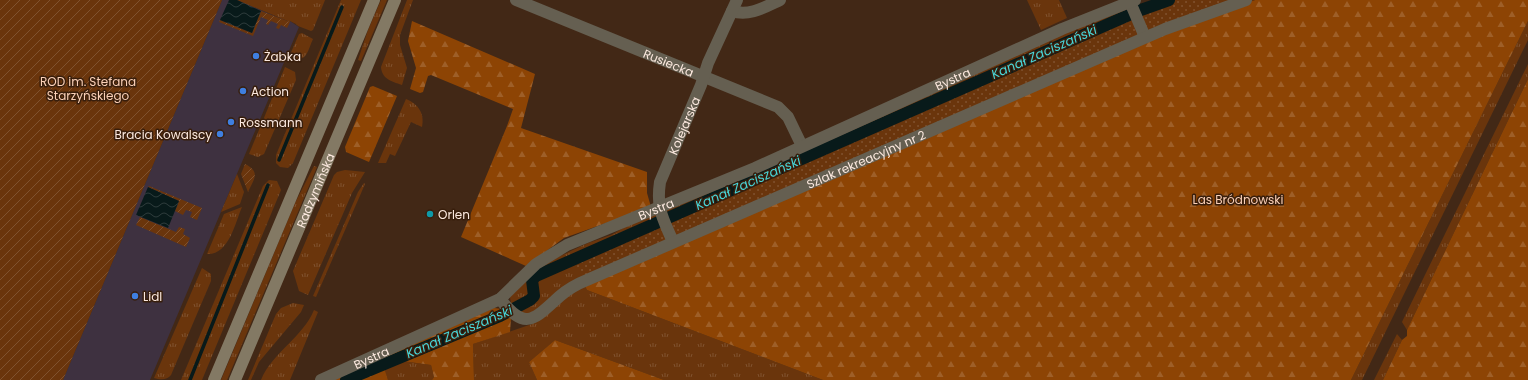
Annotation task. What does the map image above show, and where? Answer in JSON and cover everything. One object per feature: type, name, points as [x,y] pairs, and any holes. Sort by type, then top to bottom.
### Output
[{"type":"main road","name":"Radzymińska","points":[[214,380],[374,0]]},
{"type":"main road","name":"Radzymińska","points":[[235,380],[395,0]]},
{"type":"street","name":"Rusiecka","points":[[516,0],[778,108],[788,117],[802,146]]},
{"type":"street","points":[[735,5],[738,13],[752,12],[780,0]]},
{"type":"street","name":"Szlak rekreacyjny nr 2","points":[[500,299],[510,311],[522,318],[536,317],[545,311],[563,294],[580,283],[1145,37],[1179,23],[1246,0]]},
{"type":"street","points":[[1132,3],[1145,37]]},
{"type":"street","name":"Bystra","points":[[321,380],[500,299],[536,264],[568,244],[660,211],[1062,29],[1132,3]]},
{"type":"street","name":"Kolejarska","points":[[660,211],[658,196],[660,182],[708,63],[735,5]]},
{"type":"street","points":[[660,211],[673,242]]},
{"type":"shaded area","points":[[222,0],[237,0],[289,22],[290,21],[299,27],[150,380],[63,380]]},
{"type":"green space","name":"ROD im. Stefana Starzyńskiego","points":[[0,0],[222,0],[63,380],[0,380]]},
{"type":"green space","points":[[237,0],[325,0],[313,30],[311,31]]},
{"type":"green space","points":[[341,0],[361,0],[293,163],[288,168],[280,167],[276,163],[276,155]]},
{"type":"green space","points":[[381,0],[387,0],[361,61],[358,60],[368,30]]},
{"type":"green space","points":[[407,0],[413,0],[400,35],[400,45],[407,68],[402,85],[385,77],[381,67]]},
{"type":"green space","points":[[1027,0],[1059,0],[1067,18],[1041,30]]},
{"type":"green space","points":[[1175,0],[1255,0],[1186,24],[584,284],[574,261],[1139,13]]},
{"type":"green space","name":"Las Bródnowski","points":[[1255,0],[1528,0],[1528,21],[1351,380],[823,380],[587,290],[584,284],[1186,24]]},
{"type":"green space","points":[[1128,8],[1130,13],[667,217],[664,210],[1092,21]]},
{"type":"green space","points":[[261,11],[290,22],[287,28],[281,25],[279,29],[276,28],[278,24],[271,21],[268,25],[266,24],[268,20],[261,17],[253,36],[219,22],[220,20],[252,33]]},
{"type":"green space","points":[[412,21],[535,74],[521,128],[647,172],[647,193],[651,207],[564,238],[526,266],[461,237],[513,109],[431,75],[428,76],[423,92],[420,93],[410,89],[416,68],[408,41]]},
{"type":"green space","points":[[1528,21],[1528,40],[1362,380],[1351,380]]},
{"type":"green space","points":[[302,33],[313,39],[306,56],[300,59],[289,57],[299,34]]},
{"type":"green space","points":[[1528,64],[1528,79],[1407,330],[1402,322]]},
{"type":"green space","points":[[285,67],[295,72],[296,80],[264,154],[258,157],[249,154]]},
{"type":"green space","points":[[1528,79],[1528,380],[1383,380],[1402,340],[1407,336],[1407,330]]},
{"type":"green space","points":[[373,86],[397,96],[369,162],[346,152],[345,147],[370,87]]},
{"type":"green space","points":[[406,99],[417,106],[420,110],[423,122],[422,127],[411,122],[395,156],[390,154],[386,163],[378,163]]},
{"type":"green space","points":[[245,164],[255,173],[254,180],[248,192],[241,174]]},
{"type":"green space","points":[[314,166],[317,167],[227,380],[221,380],[295,203]]},
{"type":"green space","points":[[345,170],[365,172],[352,193],[308,295],[299,291],[293,271],[334,175],[337,172]]},
{"type":"green space","points":[[237,174],[244,192],[240,204],[221,212]]},
{"type":"green space","points":[[269,180],[277,181],[281,190],[202,380],[181,380],[263,186]]},
{"type":"green space","points":[[364,183],[365,184],[316,297],[313,296],[358,192]]},
{"type":"green space","points":[[149,186],[202,208],[197,220],[190,217],[192,212],[186,210],[183,215],[175,211],[179,201],[148,187]]},
{"type":"green space","points":[[242,207],[234,229],[226,244],[215,253],[207,254],[224,214]]},
{"type":"green space","points":[[657,213],[660,220],[533,276],[530,281],[532,297],[513,307],[511,304],[510,297],[536,270],[558,257],[588,243],[611,235],[634,222]]},
{"type":"green space","points":[[140,217],[176,232],[179,227],[185,229],[183,234],[190,238],[186,247],[136,225]]},
{"type":"green space","points":[[661,223],[530,316],[515,309],[535,298],[536,278]]},
{"type":"green space","points":[[202,268],[211,274],[211,281],[171,375],[164,379],[154,378]]},
{"type":"green space","points":[[584,284],[587,290],[823,380],[664,380],[555,340],[529,362],[537,380],[474,380],[473,344],[532,324]]},
{"type":"green space","points":[[293,303],[304,305],[301,312],[259,362],[251,380],[248,380],[276,314],[281,308]]},
{"type":"green space","points":[[494,308],[502,309],[511,318],[510,332],[473,344],[474,380],[432,380],[434,377],[431,365],[402,361],[384,368],[388,380],[330,380]]},
{"type":"green space","points":[[314,310],[318,312],[290,380],[261,380],[272,361],[303,329]]},
{"type":"green space","points":[[1397,334],[1402,340],[1383,380],[1374,380]]},
{"type":"green space","points":[[555,340],[664,380],[537,380],[529,362]]},
{"type":"green space","points":[[402,361],[431,365],[434,377],[432,380],[388,380],[383,368]]},
{"type":"water","points":[[229,0],[237,0],[261,11],[252,33],[220,20]]},
{"type":"water","points":[[148,187],[179,201],[168,228],[136,215]]},
{"type":"waterway","name":"Kanał Zaciszański","points":[[346,380],[500,316],[530,300],[534,296],[532,280],[536,276],[1138,11],[1169,0]]},
{"type":"waterway","points":[[279,160],[342,7]]},
{"type":"waterway","points":[[190,380],[268,185]]},
{"type":"place","name":"Żabka","points":[[256,56]]},
{"type":"place","name":"Action","points":[[243,91]]},
{"type":"place","name":"Rossmann","points":[[231,122]]},
{"type":"place","name":"Bracia Kowalscy","points":[[220,134]]},
{"type":"place","name":"Orlen","points":[[430,214]]},
{"type":"place","name":"Lidl","points":[[135,296]]}]
